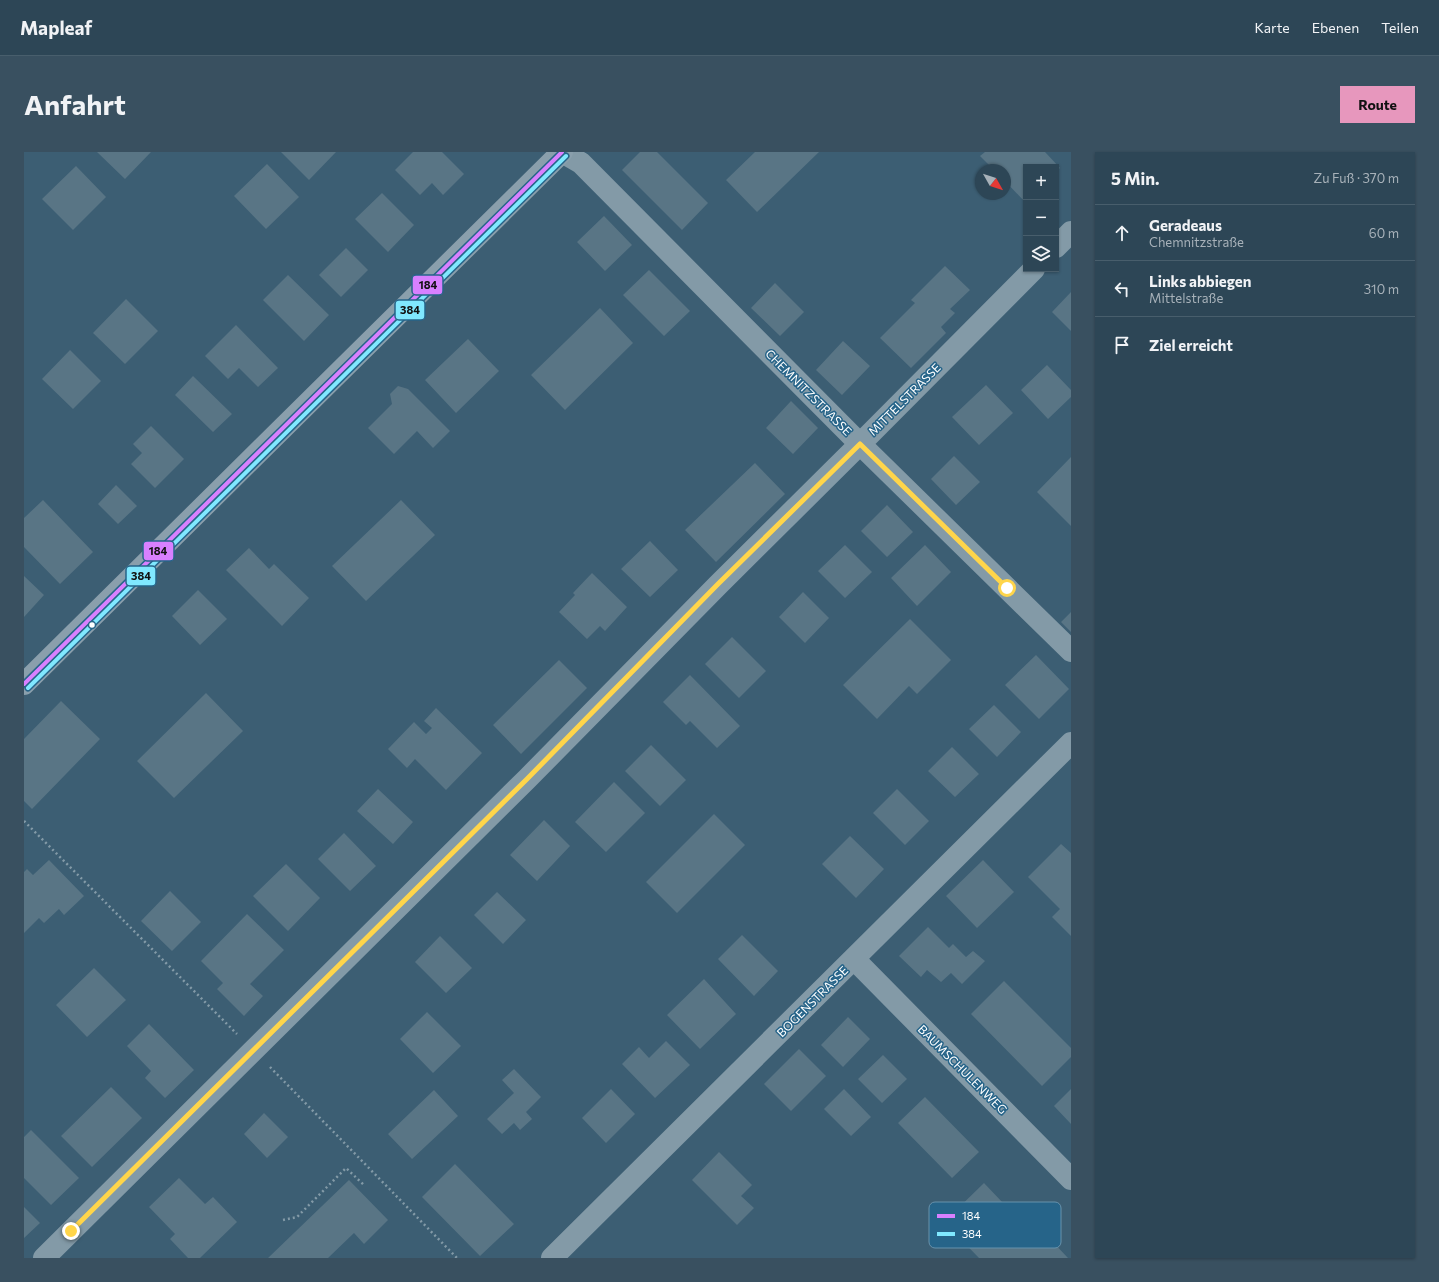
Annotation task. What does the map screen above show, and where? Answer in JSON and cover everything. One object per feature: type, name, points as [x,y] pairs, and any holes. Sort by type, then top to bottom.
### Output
[{"type":"street","name":"CHEMNITZSTRASSE","points":[[562,152],[581,163],[860,444],[1071,651]]},
{"type":"street","points":[[24,684],[562,152]]},
{"type":"street","points":[[1059,244],[1071,232]]},
{"type":"street","name":"MITTELSTRASSE","points":[[44,1258],[521,785],[718,584],[1031,272]]},
{"type":"street","name":"BOGENSTRASSE","points":[[552,1258],[1071,743]]},
{"type":"street","name":"BAUMSCHULENWEG","points":[[854,959],[1071,1179]]},
{"type":"path","points":[[24,821],[238,1036]]},
{"type":"path","points":[[264,1062],[457,1258]]},
{"type":"path","points":[[283,1220],[297,1217],[346,1168],[365,1186]]},
{"type":"building","points":[[97,152],[151,152],[125,179]]},
{"type":"building","points":[[281,152],[336,152],[309,180]]},
{"type":"building","points":[[413,152],[442,152],[464,174],[443,195],[432,183],[420,195],[395,170]]},
{"type":"building","points":[[640,152],[657,152],[708,203],[682,230],[622,170]]},
{"type":"building","points":[[755,152],[819,152],[757,212],[726,180]]},
{"type":"building","points":[[985,152],[1045,152],[1056,164],[1023,164],[1023,200],[1011,187],[1011,164],[988,164],[980,156]]},
{"type":"building","points":[[267,164],[299,197],[266,229],[234,196]]},
{"type":"building","points":[[76,166],[106,197],[73,230],[42,199]]},
{"type":"building","points":[[382,193],[414,225],[388,252],[355,219]]},
{"type":"building","points":[[604,216],[632,245],[605,271],[577,242]]},
{"type":"building","points":[[346,248],[368,270],[341,297],[319,275]]},
{"type":"building","points":[[945,266],[970,290],[950,309],[955,313],[941,327],[946,333],[911,368],[880,338],[915,303],[911,300]]},
{"type":"building","points":[[649,270],[690,311],[664,336],[623,295]]},
{"type":"building","points":[[288,275],[329,315],[304,341],[263,300]]},
{"type":"building","points":[[775,283],[804,312],[780,336],[751,308]]},
{"type":"building","points":[[1071,292],[1071,331],[1052,312]]},
{"type":"building","points":[[126,299],[158,331],[125,364],[93,333]]},
{"type":"building","points":[[600,308],[633,343],[565,410],[531,375]]},
{"type":"building","points":[[236,325],[278,368],[258,387],[239,368],[228,379],[205,356]]},
{"type":"building","points":[[468,339],[499,371],[456,413],[425,380]]},
{"type":"building","points":[[843,341],[870,366],[842,395],[816,370]]},
{"type":"building","points":[[70,350],[101,381],[73,409],[42,379]]},
{"type":"building","points":[[1047,365],[1071,390],[1071,397],[1048,419],[1021,390]]},
{"type":"building","points":[[193,376],[232,414],[213,432],[175,395]]},
{"type":"building","points":[[986,385],[1013,413],[979,445],[952,417]]},
{"type":"building","points":[[398,386],[408,389],[450,431],[433,448],[417,431],[394,454],[368,428],[392,404],[390,394]]},
{"type":"building","points":[[791,401],[818,428],[793,454],[766,428]]},
{"type":"building","points":[[151,426],[184,459],[155,488],[131,464],[142,453],[133,444]]},
{"type":"building","points":[[954,456],[980,482],[956,505],[931,479]]},
{"type":"building","points":[[1071,457],[1071,526],[1037,492]]},
{"type":"building","points":[[755,463],[785,494],[716,562],[685,530]]},
{"type":"building","points":[[116,485],[137,506],[118,524],[98,504]]},
{"type":"building","points":[[43,500],[93,552],[60,584],[24,547],[24,518]]},
{"type":"building","points":[[401,500],[435,535],[366,601],[332,566]]},
{"type":"building","points":[[887,505],[913,532],[887,557],[861,531]]},
{"type":"building","points":[[650,541],[678,570],[650,597],[621,569]]},
{"type":"building","points":[[845,545],[872,572],[845,598],[818,571]]},
{"type":"building","points":[[925,545],[951,572],[917,606],[891,578]]},
{"type":"building","points":[[249,548],[269,569],[274,564],[309,598],[282,626],[226,570]]},
{"type":"building","points":[[592,573],[627,607],[605,631],[600,626],[587,639],[559,612],[575,595],[573,593]]},
{"type":"building","points":[[24,576],[44,595],[24,617]]},
{"type":"building","points":[[198,590],[227,619],[200,645],[172,616]]},
{"type":"building","points":[[803,592],[829,618],[805,643],[779,617]]},
{"type":"building","points":[[1071,612],[1071,632],[1061,622]]},
{"type":"building","points":[[910,619],[951,660],[917,694],[909,686],[877,719],[843,685]]},
{"type":"building","points":[[732,637],[766,671],[739,698],[705,664]]},
{"type":"building","points":[[1036,655],[1069,689],[1039,719],[1005,685]]},
{"type":"building","points":[[559,660],[587,688],[521,754],[493,725]]},
{"type":"building","points":[[690,675],[740,726],[717,748],[690,721],[686,725],[663,702]]},
{"type":"building","points":[[206,693],[243,731],[174,798],[137,761]]},
{"type":"building","points":[[61,701],[100,739],[32,809],[24,801],[24,739]]},
{"type":"building","points":[[994,705],[1021,732],[997,757],[969,729]]},
{"type":"building","points":[[436,708],[482,753],[446,790],[415,759],[407,768],[388,749],[414,722],[426,734],[432,728],[424,721]]},
{"type":"building","points":[[651,745],[686,780],[660,806],[625,771]]},
{"type":"building","points":[[952,747],[979,774],[955,797],[928,771]]},
{"type":"building","points":[[614,782],[645,813],[606,852],[575,822]]},
{"type":"building","points":[[378,789],[413,822],[393,844],[357,811]]},
{"type":"building","points":[[897,789],[929,821],[905,845],[873,813]]},
{"type":"building","points":[[714,814],[745,845],[677,913],[646,882]]},
{"type":"building","points":[[544,820],[570,846],[537,881],[510,855]]},
{"type":"building","points":[[344,833],[376,866],[350,891],[318,859]]},
{"type":"building","points":[[850,836],[884,869],[856,898],[822,864]]},
{"type":"building","points":[[1061,844],[1071,853],[1071,936],[1052,917],[1060,909],[1028,877]]},
{"type":"building","points":[[49,860],[84,896],[64,915],[59,909],[44,923],[39,918],[24,933],[24,872],[27,869],[33,875]]},
{"type":"building","points":[[983,860],[1014,892],[977,928],[946,896]]},
{"type":"building","points":[[286,864],[320,898],[288,931],[253,896]]},
{"type":"building","points":[[170,891],[201,922],[172,951],[141,921]]},
{"type":"building","points":[[497,892],[526,920],[503,944],[474,915]]},
{"type":"building","points":[[247,914],[284,950],[250,984],[263,996],[244,1016],[217,989],[223,983],[201,961]]},
{"type":"building","points":[[928,927],[949,948],[953,944],[966,957],[973,951],[985,961],[962,984],[951,973],[941,982],[927,970],[921,977],[899,956]]},
{"type":"building","points":[[742,935],[778,971],[754,996],[718,959]]},
{"type":"building","points":[[440,936],[472,968],[446,993],[415,962]]},
{"type":"building","points":[[94,968],[126,1000],[87,1037],[56,1005]]},
{"type":"building","points":[[704,979],[736,1014],[700,1049],[667,1015]]},
{"type":"building","points":[[1004,981],[1071,1048],[1071,1057],[1042,1086],[971,1014]]},
{"type":"building","points":[[427,1012],[461,1046],[433,1073],[400,1039]]},
{"type":"building","points":[[848,1017],[870,1039],[843,1067],[821,1045]]},
{"type":"building","points":[[149,1024],[194,1070],[165,1098],[145,1078],[151,1071],[127,1046]]},
{"type":"building","points":[[666,1041],[690,1065],[655,1098],[622,1064],[639,1047],[649,1058]]},
{"type":"building","points":[[799,1049],[826,1076],[791,1111],[764,1084]]},
{"type":"building","points":[[883,1055],[907,1079],[882,1103],[858,1079]]},
{"type":"building","points":[[514,1069],[541,1097],[526,1112],[532,1119],[520,1130],[514,1123],[502,1134],[487,1119],[514,1093],[502,1080]]},
{"type":"building","points":[[111,1087],[142,1118],[92,1167],[61,1136]]},
{"type":"building","points":[[611,1089],[635,1114],[606,1143],[582,1118]]},
{"type":"building","points":[[844,1089],[871,1117],[851,1136],[824,1109]]},
{"type":"building","points":[[1071,1089],[1071,1124],[1054,1106]]},
{"type":"building","points":[[434,1090],[458,1116],[412,1159],[388,1134]]},
{"type":"building","points":[[925,1097],[979,1152],[952,1178],[898,1123]]},
{"type":"building","points":[[264,1113],[288,1137],[267,1158],[244,1134]]},
{"type":"building","points":[[31,1130],[79,1178],[51,1205],[24,1178],[24,1137]]},
{"type":"building","points":[[719,1152],[752,1185],[741,1196],[754,1208],[737,1225],[692,1180]]},
{"type":"building","points":[[455,1164],[514,1224],[480,1256],[422,1197]]},
{"type":"building","points":[[179,1178],[205,1204],[213,1197],[237,1222],[200,1258],[188,1258],[170,1239],[175,1234],[149,1207]]},
{"type":"building","points":[[349,1180],[388,1220],[364,1244],[354,1233],[328,1258],[268,1258]]},
{"type":"building","points":[[984,1183],[1002,1202],[965,1202]]},
{"type":"building","points":[[24,1207],[40,1223],[24,1238]]},
{"type":"building","points":[[969,1248],[1059,1248],[1068,1258],[979,1258]]},
{"type":"transit line","name":"184","points":[[24,684],[562,152]]},
{"type":"transit line","name":"384","points":[[28,688],[566,156]]},
{"type":"route","points":[[71,1231],[527,779],[718,584],[860,444],[1007,588]]}]
